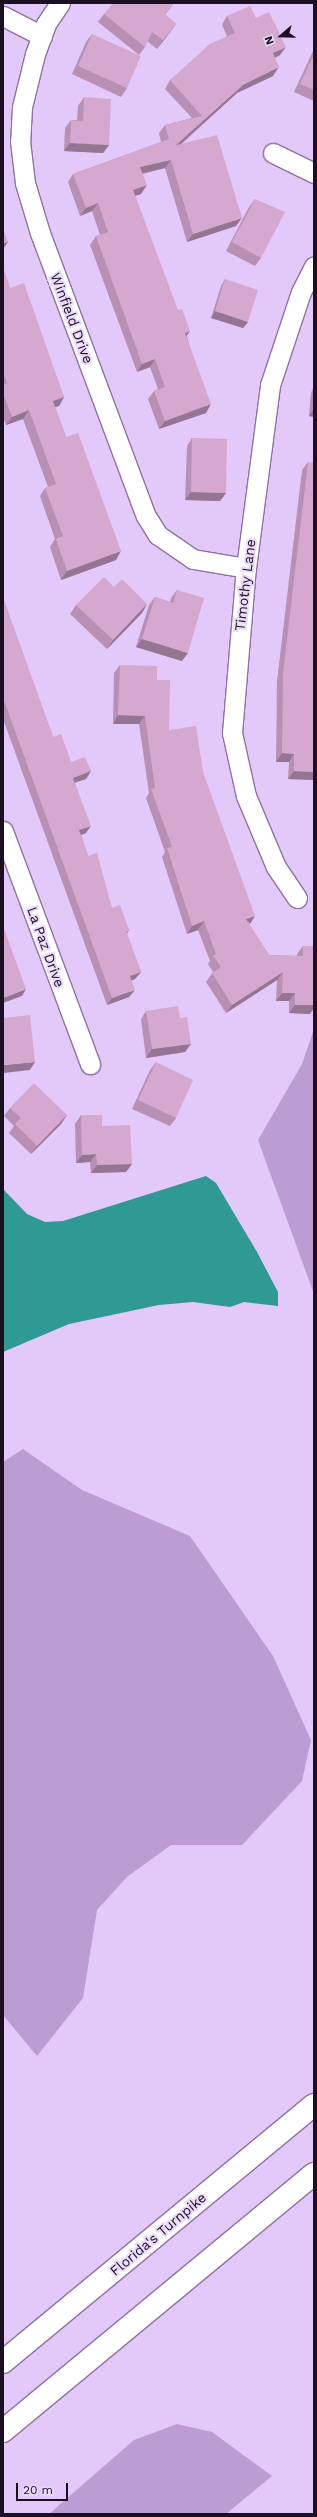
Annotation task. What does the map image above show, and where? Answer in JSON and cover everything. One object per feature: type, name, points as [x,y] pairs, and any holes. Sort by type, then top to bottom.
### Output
[{"type":"highway","name":"Florida's Turnpike","points":[[3,2362],[314,2105]]},
{"type":"highway","points":[[3,2431],[314,2174]]},
{"type":"street","name":"Winfield Drive","points":[[60,3],[42,36],[22,107],[20,141],[25,183],[40,233],[146,516],[158,536],[174,550],[193,559],[246,568]]},
{"type":"street","points":[[3,16],[42,36]]},
{"type":"street","points":[[273,153],[314,173]]},
{"type":"street","name":"Timothy Lane","points":[[297,898],[276,867],[246,796],[236,760],[233,701],[246,568],[270,385],[314,266]]},
{"type":"street","name":"La Paz Drive","points":[[3,831],[90,1064]]},
{"type":"shaded area","points":[[314,1029],[314,1294],[258,1140],[302,1064]]},
{"type":"shaded area","points":[[206,1176],[216,1183],[257,1252],[278,1292],[278,1306],[244,1302],[230,1307],[193,1302],[159,1305],[69,1324],[3,1352],[3,1189],[27,1214],[45,1222],[63,1221]]},
{"type":"shaded area","points":[[23,1449],[82,1490],[190,1536],[273,1656],[311,1740],[302,1781],[242,1845],[171,1845],[127,1877],[97,1910],[83,1998],[37,2056],[3,2015],[3,1462]]},
{"type":"shaded area","points":[[177,2424],[212,2432],[272,2476],[226,2514],[49,2514],[134,2440]]},
{"type":"building","points":[[113,3],[174,3],[165,14],[176,24],[163,40],[152,32],[145,47],[104,14]]},
{"type":"building","points":[[250,6],[256,18],[269,12],[286,47],[273,53],[279,67],[243,85],[176,145],[217,135],[242,218],[193,234],[171,160],[140,167],[147,185],[133,190],[178,310],[182,309],[190,331],[185,333],[211,404],[165,421],[154,391],[165,387],[155,359],[142,364],[96,236],[108,232],[98,203],[86,208],[73,174],[169,139],[165,125],[202,116],[170,80],[210,44],[235,33],[227,16]]},
{"type":"building","points":[[92,34],[141,56],[127,88],[78,66]]},
{"type":"building","points":[[314,54],[314,90],[300,84]]},
{"type":"building","points":[[84,97],[111,99],[109,145],[70,143],[71,120],[83,121]]},
{"type":"building","points":[[255,199],[285,212],[261,258],[232,242]]},
{"type":"building","points":[[3,228],[8,242],[3,243]]},
{"type":"building","points":[[3,268],[10,288],[24,283],[64,397],[53,401],[66,437],[78,433],[121,551],[67,571],[56,539],[63,536],[45,488],[56,484],[29,410],[12,417],[3,393],[3,385],[7,383],[3,372]]},
{"type":"building","points":[[225,279],[258,290],[248,322],[215,311]]},
{"type":"building","points":[[192,438],[227,439],[226,493],[191,492]]},
{"type":"building","points":[[308,462],[314,463],[314,772],[294,771],[294,754],[282,753],[283,673]]},
{"type":"building","points":[[104,577],[114,587],[122,579],[147,604],[113,640],[76,605]]},
{"type":"building","points":[[177,590],[204,598],[188,653],[142,639],[155,597],[173,603]]},
{"type":"building","points":[[3,598],[53,737],[61,734],[71,762],[85,757],[91,771],[73,778],[91,826],[79,830],[88,856],[97,853],[112,908],[120,905],[129,930],[126,932],[141,972],[130,976],[135,990],[112,998],[3,698]]},
{"type":"building","points":[[120,665],[157,666],[157,680],[170,680],[169,730],[196,726],[203,772],[255,916],[246,919],[269,955],[303,956],[303,946],[314,946],[314,1005],[295,1005],[295,993],[282,993],[283,972],[232,1005],[212,973],[221,967],[213,956],[216,954],[204,921],[192,926],[167,848],[172,847],[151,789],[155,788],[145,716],[118,715]]},
{"type":"building","points":[[3,926],[26,989],[3,998]]},
{"type":"building","points":[[178,1006],[180,1018],[187,1017],[191,1044],[152,1049],[146,1011]]},
{"type":"building","points":[[30,1015],[35,1062],[3,1065],[3,1018]]},
{"type":"building","points":[[156,1062],[193,1080],[176,1118],[138,1100]]},
{"type":"building","points":[[34,1083],[67,1115],[37,1146],[15,1124],[21,1118],[10,1108]]},
{"type":"building","points":[[81,1115],[102,1115],[102,1126],[130,1125],[132,1164],[97,1165],[96,1154],[82,1155]]}]
